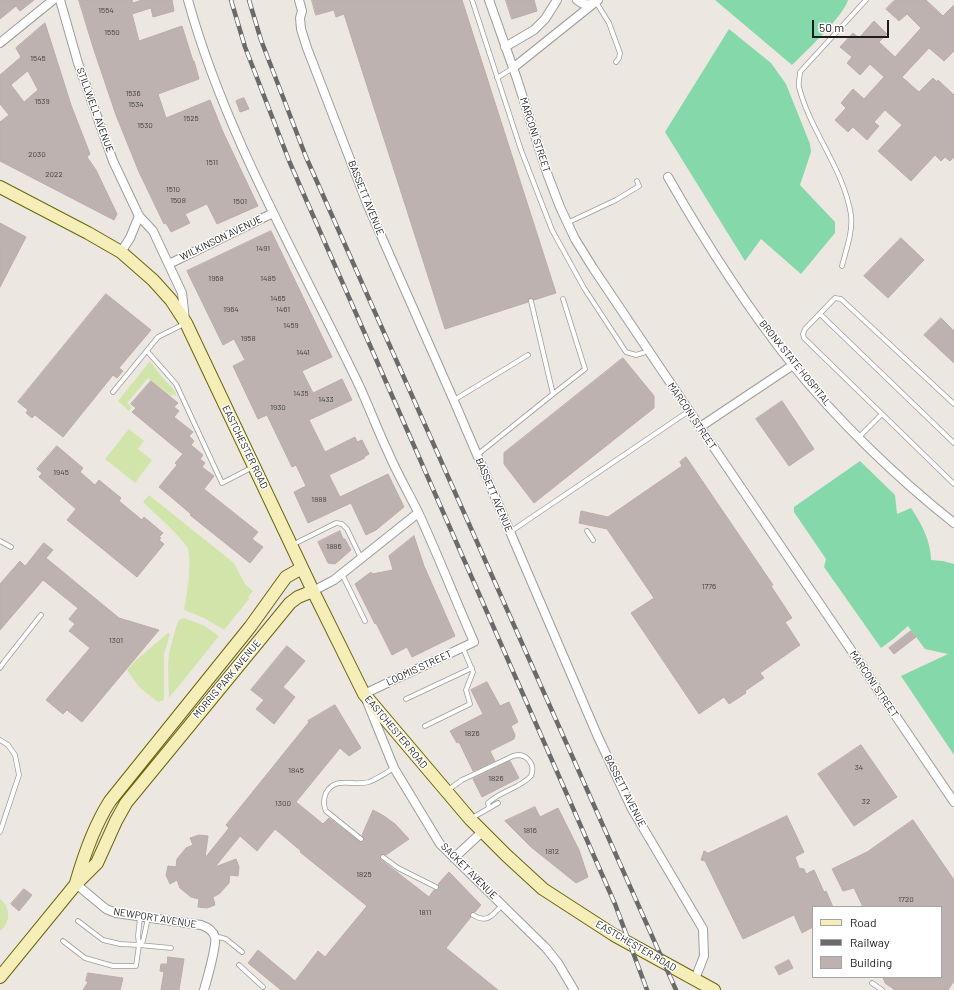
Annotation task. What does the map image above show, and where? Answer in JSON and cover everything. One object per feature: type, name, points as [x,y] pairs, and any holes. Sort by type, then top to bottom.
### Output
[{"type":"main road","name":"EASTCHESTER ROAD","points":[[0,187],[121,252],[153,280],[171,300],[186,323],[302,568],[364,694],[470,819],[543,889],[614,935],[714,990]]},
{"type":"main road","name":"MORRIS PARK AVENUE","points":[[76,884],[84,857],[101,817],[110,801],[250,627],[286,577],[302,568]]},
{"type":"main road","name":"MORRIS PARK AVENUE","points":[[0,976],[76,884],[97,863],[126,803],[182,733],[290,603],[298,597],[313,590]]},
{"type":"street","points":[[0,43],[54,0]]},
{"type":"street","name":"STILLWELL AVENUE","points":[[60,0],[78,63],[113,161],[138,216],[153,230],[169,264]]},
{"type":"street","points":[[188,0],[195,27],[233,124],[273,213],[357,382],[389,454],[418,513]]},
{"type":"street","name":"BASSETT AVENUE","points":[[299,0],[302,11],[300,18],[301,29],[307,48],[368,206],[454,401],[598,737],[632,809],[703,929],[704,956],[696,979]]},
{"type":"street","name":"MARCONI STREET","points":[[489,0],[547,173],[567,223],[593,268],[954,802]]},
{"type":"street","points":[[505,47],[534,30],[544,19],[556,0]]},
{"type":"street","points":[[577,0],[585,4],[597,2]]},
{"type":"street","points":[[513,68],[597,2]]},
{"type":"street","name":"BRONX STATE HOSPITAL","points":[[668,177],[696,226],[725,272],[793,365],[836,414],[859,437],[914,490],[954,523]]},
{"type":"street","name":"WILKINSON AVENUE","points":[[169,264],[273,213]]},
{"type":"street","points":[[121,252],[130,238],[138,216]]},
{"type":"street","name":"EASTCHESTER ROAD","points":[[169,264],[182,293],[186,323]]},
{"type":"street","points":[[700,427],[793,365]]},
{"type":"street","name":"MORRIS PARK AVENUE","points":[[313,590],[327,585],[342,574],[418,513]]},
{"type":"street","name":"LOOMIS STREET","points":[[364,694],[474,642],[418,513]]},
{"type":"street","name":"SACKET AVENUE","points":[[364,694],[394,768],[439,842],[502,904],[558,963],[574,990]]},
{"type":"street","points":[[454,858],[482,832]]},
{"type":"street","name":"NEWPORT AVENUE","points":[[76,884],[111,912],[200,925],[208,928],[215,936]]},
{"type":"street","points":[[204,990],[215,944],[215,936]]},
{"type":"lane","points":[[472,0],[521,150],[552,230],[584,288],[626,352],[636,355],[649,351]]},
{"type":"lane","points":[[842,266],[851,230],[851,216],[844,186],[807,108],[799,86],[800,72],[866,0]]},
{"type":"lane","points":[[597,2],[609,23],[620,53],[616,62]]},
{"type":"lane","points":[[497,78],[513,68]]},
{"type":"lane","points":[[567,223],[616,200],[639,186],[637,181]]},
{"type":"lane","points":[[954,404],[841,298],[835,298],[805,329],[803,334],[804,338],[954,484]]},
{"type":"lane","points":[[477,456],[585,369],[563,299]]},
{"type":"lane","points":[[531,301],[553,394]]},
{"type":"lane","points":[[820,314],[954,443]]},
{"type":"lane","points":[[113,392],[158,337],[186,323]]},
{"type":"lane","points":[[147,351],[176,384],[222,483],[254,467]]},
{"type":"lane","points":[[454,401],[528,355]]},
{"type":"lane","points":[[510,533],[689,411]]},
{"type":"lane","points":[[859,437],[882,414]]},
{"type":"lane","points":[[291,545],[336,523],[342,524],[347,529],[362,558]]},
{"type":"lane","points":[[587,531],[594,540]]},
{"type":"lane","points":[[0,541],[11,547]]},
{"type":"lane","points":[[342,574],[365,621]]},
{"type":"lane","points":[[0,668],[41,615]]},
{"type":"lane","points":[[425,726],[470,704],[466,690],[474,672],[463,648]]},
{"type":"lane","points":[[406,699],[472,668]]},
{"type":"lane","points":[[0,740],[8,745],[15,755],[19,775],[0,832]]},
{"type":"lane","points":[[446,791],[462,780],[513,756],[518,754],[525,756],[531,763],[531,776],[526,781],[497,796],[488,803],[489,808]]},
{"type":"lane","points":[[360,839],[326,811],[323,805],[324,797],[331,787],[338,783],[357,784],[368,782],[394,768]]},
{"type":"lane","points":[[470,819],[498,803]]},
{"type":"lane","points":[[382,857],[398,868],[436,888]]},
{"type":"lane","points":[[473,915],[478,919],[484,919],[491,916],[502,904]]},
{"type":"lane","points":[[63,941],[85,958],[113,966],[136,966],[139,945],[138,936],[144,918]]},
{"type":"lane","points":[[139,945],[143,941],[144,918]]},
{"type":"lane","points":[[78,922],[102,940],[120,944],[171,948]]},
{"type":"lane","points":[[215,936],[226,939],[242,952]]},
{"type":"lane","points":[[239,965],[263,987]]},
{"type":"lane","points":[[872,983],[882,990]]},
{"type":"green space","points":[[715,0],[848,0],[845,7],[832,24],[792,65]]},
{"type":"green space","points":[[729,29],[771,63],[786,84],[810,144],[811,152],[800,185],[835,222],[835,233],[801,274],[761,239],[745,261],[665,132]]},
{"type":"green space","points":[[150,361],[175,391],[177,397],[173,394],[171,396],[148,378],[127,403],[132,407],[129,411],[118,401]]},
{"type":"green space","points":[[129,429],[144,441],[138,449],[152,460],[135,483],[105,459]]},
{"type":"green space","points":[[860,461],[895,495],[897,514],[911,508],[922,526],[927,539],[931,553],[931,560],[954,564],[954,755],[901,676],[948,654],[925,649],[908,626],[881,648],[824,567],[826,559],[794,512],[794,507]]},
{"type":"green space","points":[[149,495],[234,563],[245,584],[253,591],[248,597],[249,599],[224,630],[204,618],[184,610],[188,588],[188,549],[175,533],[143,502]]},
{"type":"green space","points":[[184,618],[203,625],[219,636],[169,698],[169,653],[179,620]]},
{"type":"green space","points":[[168,633],[170,634],[164,654],[164,700],[158,702],[140,688],[127,670],[136,660]]},
{"type":"green space","points":[[0,899],[4,902],[8,911],[8,919],[4,928],[0,931]]},
{"type":"building","points":[[0,0],[34,0],[20,11],[16,6],[0,19]]},
{"type":"building","points":[[79,0],[132,0],[133,3],[142,0],[172,0],[174,11],[153,17],[151,8],[132,14],[139,41],[182,26],[194,61],[199,79],[158,94],[166,118],[210,100],[223,132],[258,206],[217,224],[207,204],[185,214],[190,223],[171,232],[166,223],[164,224],[139,172],[116,115]]},
{"type":"building","points":[[312,0],[462,0],[556,293],[534,300],[530,298],[528,302],[445,329],[344,14],[336,17],[334,10],[316,15]]},
{"type":"building","points":[[506,0],[534,0],[537,11],[512,19]]},
{"type":"building","points":[[895,0],[926,0],[943,16],[954,5],[954,51],[944,61],[929,48],[902,77],[919,92],[933,78],[937,82],[938,80],[954,95],[954,157],[950,161],[945,157],[941,161],[935,155],[911,181],[878,151],[902,125],[885,110],[874,122],[879,126],[867,140],[853,127],[848,132],[835,120],[846,108],[841,103],[853,89],[864,99],[884,77],[870,64],[860,75],[847,63],[852,57],[840,47],[853,33],[859,38],[874,21],[887,34],[879,42],[895,57],[921,28],[907,14],[899,21],[886,9]]},
{"type":"building","points":[[45,23],[71,105],[90,154],[87,157],[96,170],[117,214],[114,220],[0,161],[0,122],[9,115],[0,104],[0,75],[21,57],[16,48]],"holes":[[[28,71],[38,90],[24,102],[11,85]]]},
{"type":"building","points":[[244,98],[249,109],[240,112],[236,101]]},
{"type":"building","points":[[0,223],[26,237],[0,287]]},
{"type":"building","points":[[271,231],[332,357],[302,371],[313,393],[342,379],[352,400],[309,420],[325,452],[355,437],[357,442],[362,440],[369,454],[364,457],[365,458],[329,475],[340,497],[388,474],[404,507],[376,530],[366,535],[351,503],[308,523],[294,492],[306,486],[296,465],[292,467],[267,415],[258,419],[233,366],[245,360],[234,339],[223,345],[187,271]]},
{"type":"building","points":[[901,238],[924,260],[888,298],[864,276]]},
{"type":"building","points":[[106,294],[151,330],[119,368],[123,371],[117,378],[113,375],[63,437],[35,415],[32,418],[26,413],[28,410],[18,402]]},
{"type":"building","points":[[941,318],[954,331],[954,363],[924,335]]},
{"type":"building","points":[[623,358],[654,396],[654,408],[534,503],[504,464],[504,453]]},
{"type":"building","points":[[151,381],[178,403],[174,407],[179,411],[174,417],[193,432],[189,436],[194,441],[191,445],[203,455],[200,459],[205,463],[202,467],[214,476],[204,489],[258,532],[252,539],[263,547],[250,563],[190,515],[191,514],[159,487],[177,465],[175,463],[183,454],[132,412],[136,408],[131,404]]},
{"type":"building","points":[[782,401],[814,449],[789,466],[756,419]]},
{"type":"building","points":[[57,446],[83,468],[80,472],[95,485],[99,480],[121,498],[119,501],[142,520],[144,517],[163,533],[159,537],[161,538],[159,540],[164,544],[137,577],[67,520],[76,509],[39,477],[42,473],[37,469]]},
{"type":"building","points":[[686,457],[773,585],[771,586],[792,618],[785,622],[800,645],[760,673],[764,678],[745,691],[746,693],[729,704],[724,697],[699,714],[631,613],[654,598],[607,529],[579,523],[581,511],[608,517],[682,466],[680,462]]},
{"type":"building","points":[[340,531],[343,539],[345,539],[351,550],[335,564],[328,563],[318,542]]},
{"type":"building","points":[[414,536],[424,566],[455,636],[412,657],[407,647],[392,655],[355,584],[371,572],[372,574],[393,570],[389,556]]},
{"type":"building","points":[[44,543],[53,550],[46,558],[119,618],[159,630],[82,722],[67,710],[63,714],[46,700],[90,648],[69,631],[75,624],[69,619],[78,608],[43,580],[0,630],[0,584],[20,561],[25,566]]},
{"type":"building","points":[[911,631],[916,637],[894,654],[889,648]]},
{"type":"building","points":[[287,646],[305,661],[283,687],[295,697],[274,724],[256,709],[264,700],[251,690]]},
{"type":"building","points":[[487,682],[500,706],[509,702],[518,722],[511,726],[515,735],[514,739],[490,751],[495,761],[473,771],[459,742],[457,743],[450,731],[483,714],[471,690]]},
{"type":"building","points":[[335,705],[361,748],[349,756],[340,748],[296,802],[323,824],[329,818],[360,842],[363,842],[364,840],[362,835],[373,810],[384,816],[395,824],[409,839],[386,855],[381,854],[380,859],[429,897],[434,890],[439,889],[438,884],[449,872],[481,905],[475,912],[470,913],[471,917],[446,948],[498,990],[281,990],[248,963],[258,950],[295,981],[318,951],[325,957],[367,906],[300,852],[301,851],[275,829],[257,851],[240,836],[215,867],[236,859],[239,867],[238,876],[230,875],[229,883],[219,894],[213,897],[215,905],[207,908],[198,907],[199,899],[191,897],[180,888],[177,880],[170,884],[166,875],[168,866],[176,867],[177,859],[186,848],[193,845],[190,838],[199,835],[208,836],[205,858],[229,828],[226,825],[309,722],[308,721]]},
{"type":"building","points":[[861,745],[897,797],[854,826],[818,774]]},
{"type":"building","points":[[510,761],[519,778],[482,797],[473,779]]},
{"type":"building","points":[[535,807],[540,817],[558,808],[579,850],[588,877],[576,883],[531,847],[505,821]]},
{"type":"building","points":[[787,816],[804,852],[795,857],[799,868],[804,869],[806,874],[814,870],[833,906],[812,906],[812,928],[802,933],[794,915],[743,939],[705,861],[701,860],[704,851],[708,853]]},
{"type":"building","points":[[913,820],[954,880],[954,981],[948,990],[895,990],[885,983],[883,978],[942,978],[942,906],[863,906],[854,888],[843,891],[832,869],[867,852]]},
{"type":"building","points":[[24,889],[32,895],[19,911],[11,904]]},
{"type":"building","points":[[168,957],[184,959],[179,990],[161,990],[164,972],[160,971],[161,964],[167,964]]},
{"type":"building","points":[[789,960],[793,968],[779,975],[775,967]]},
{"type":"building","points":[[88,973],[123,978],[120,990],[83,990],[88,982],[86,981]]},
{"type":"railway","points":[[231,0],[245,47],[290,163],[615,904],[647,990]]},
{"type":"railway","points":[[249,0],[261,40],[306,157],[676,990]]}]
